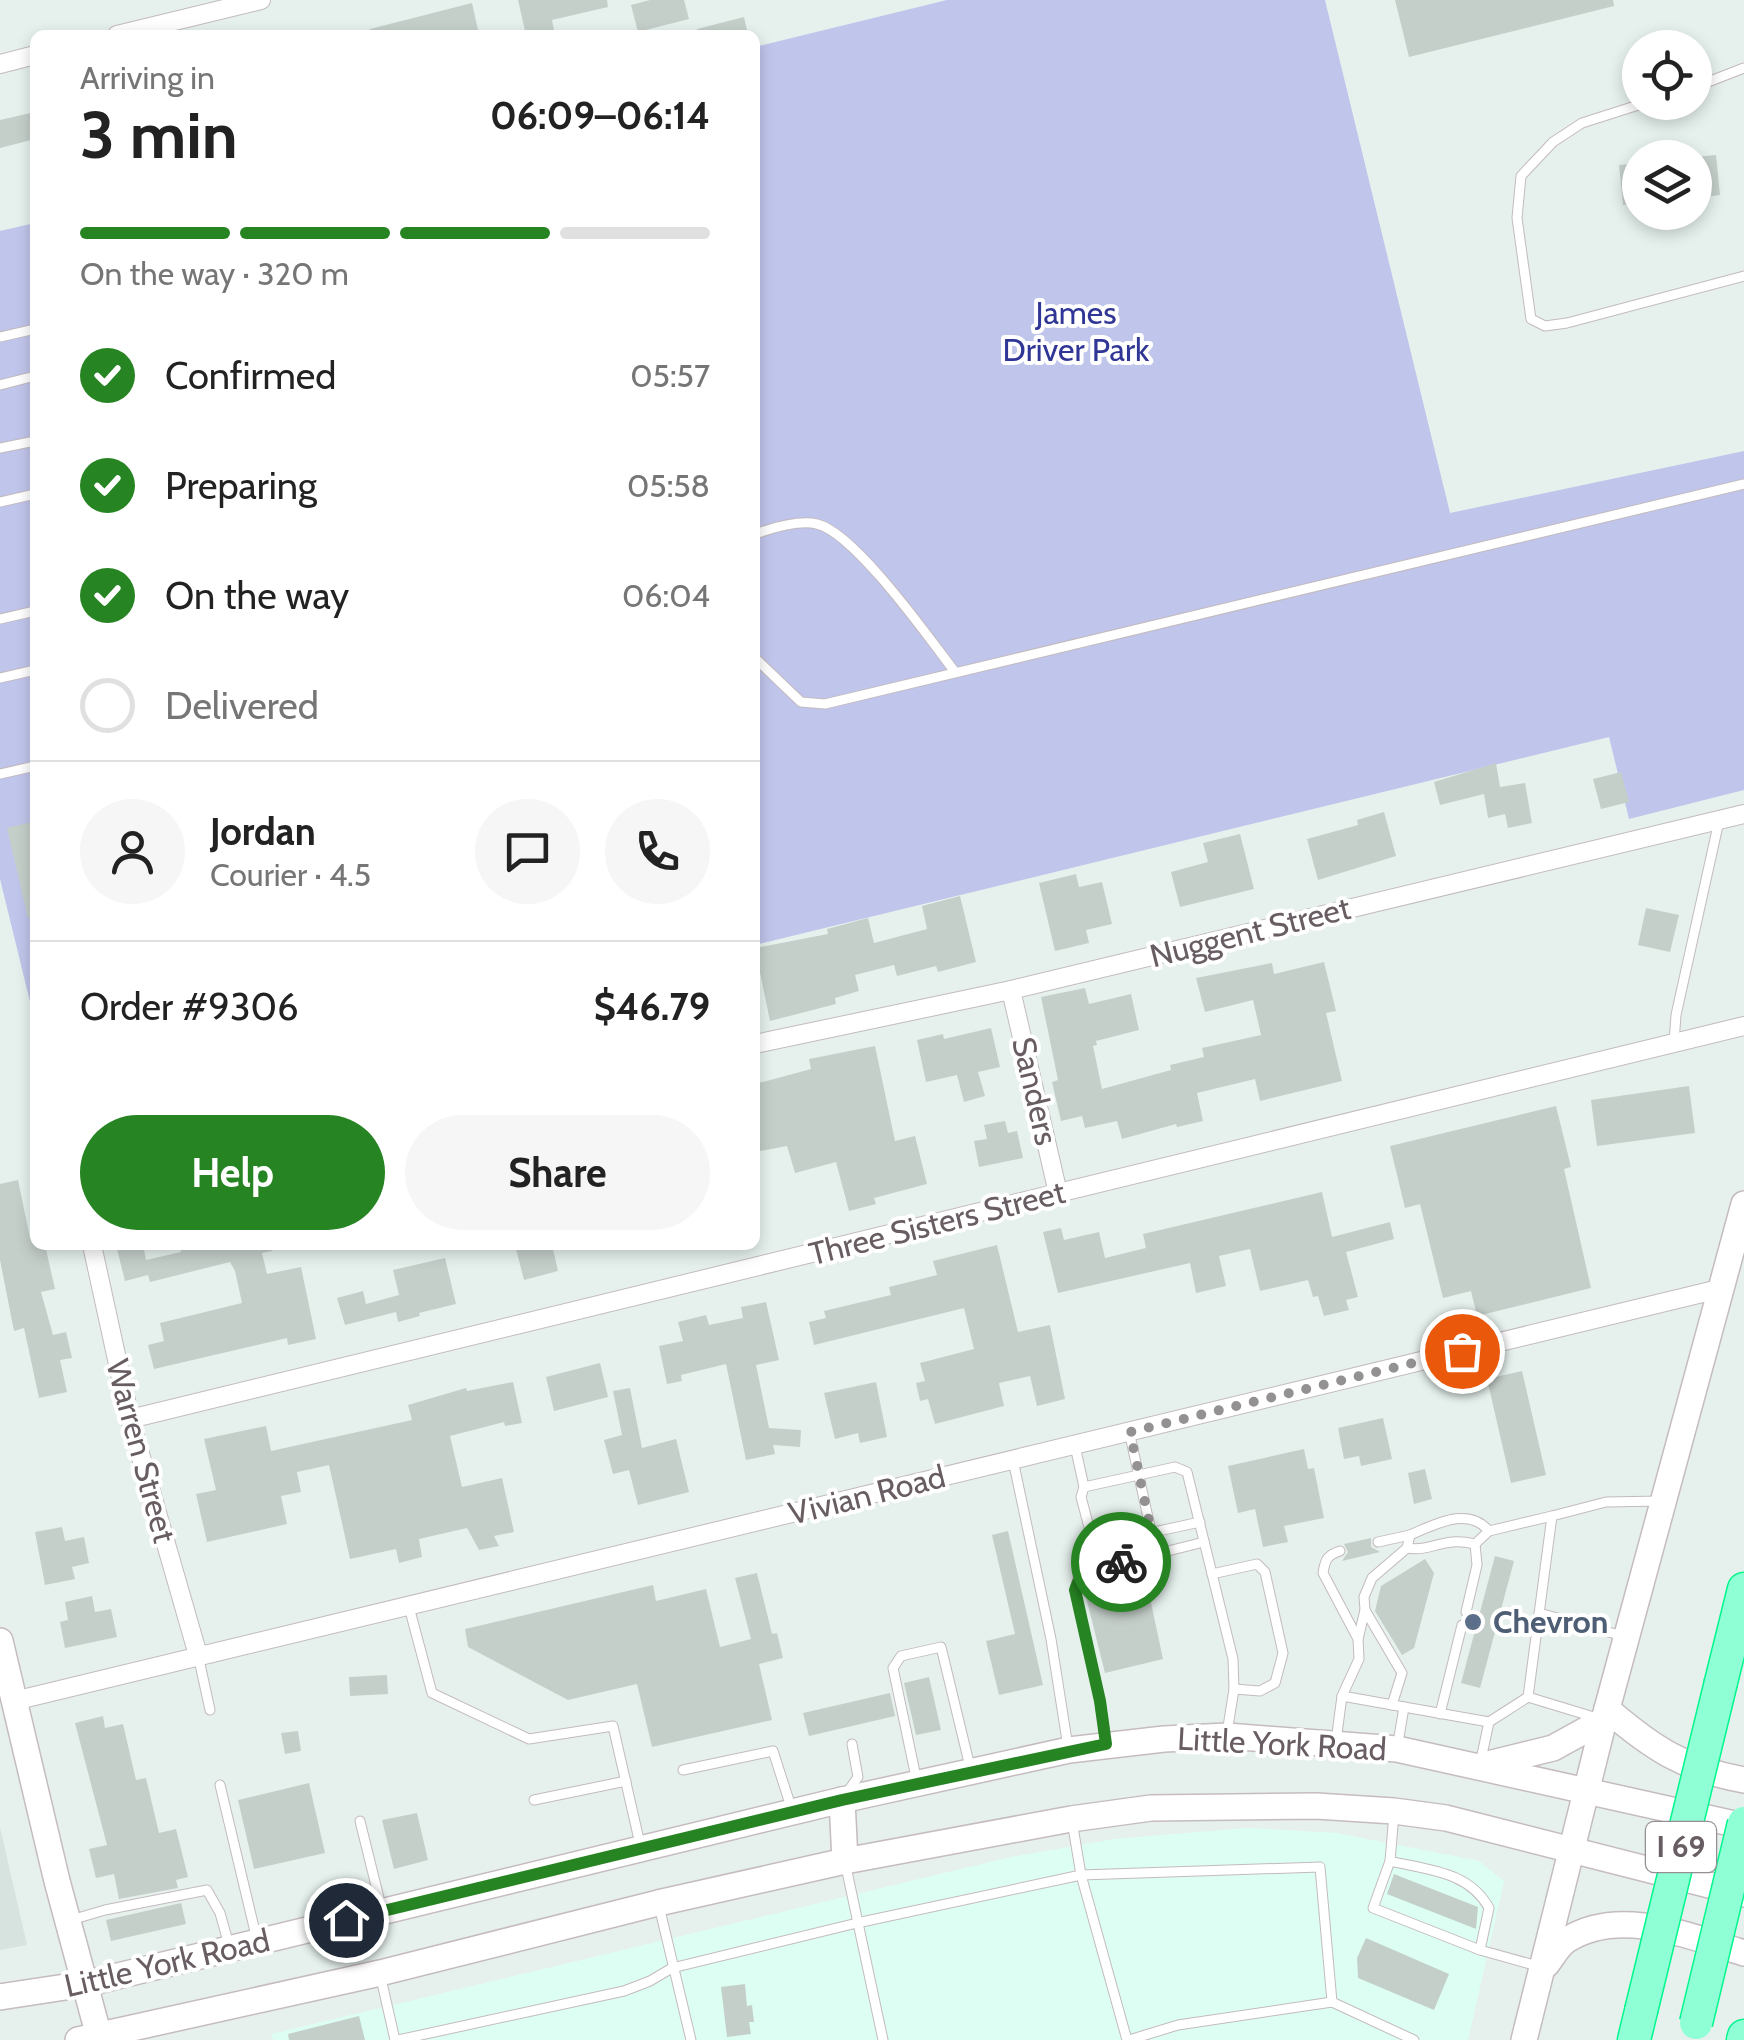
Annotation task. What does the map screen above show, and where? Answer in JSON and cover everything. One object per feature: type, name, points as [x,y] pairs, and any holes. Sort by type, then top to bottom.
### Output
[{"type":"highway","name":"I 69","points":[[1638,2026],[1744,1588]]},
{"type":"highway","name":"I 69","points":[[1694,2032],[1744,1824]]},
{"type":"main road","points":[[1524,2040],[1606,1714],[1744,1204]]},
{"type":"main road","points":[[0,1641],[85,1984],[92,2039]]},
{"type":"main road","points":[[1479,1766],[1553,1748],[1606,1714]]},
{"type":"main road","points":[[1606,1714],[1656,1749],[1713,1773],[1744,1780]]},
{"type":"main road","name":"Little York Road","points":[[0,1998],[85,1984],[842,1800],[1106,1744],[1227,1736],[1396,1749],[1744,1824]]},
{"type":"main road","points":[[842,1800],[845,1861]]},
{"type":"main road","name":"Little York Road","points":[[92,2039],[845,1861],[1151,1808],[1226,1805],[1394,1811],[1446,1818],[1744,1894]]},
{"type":"main road","points":[[1544,1968],[1565,1940],[1619,1924],[1648,1925],[1744,1953]]},
{"type":"street","points":[[138,30],[261,0]]},
{"type":"street","points":[[0,64],[30,56]]},
{"type":"street","name":"Nuggent Street","points":[[760,1043],[1011,990],[1744,814]]},
{"type":"street","name":"Sanders","points":[[1011,990],[1058,1193]]},
{"type":"street","name":"Three Sisters Street","points":[[130,1419],[1744,1026]]},
{"type":"street","name":"Warren Street","points":[[93,1250],[130,1419],[198,1655]]},
{"type":"street","name":"Vivian Road","points":[[14,1701],[1719,1289]]},
{"type":"lane","points":[[1712,80],[1744,68]]},
{"type":"lane","points":[[1622,110],[1582,123],[1553,142],[1521,176],[1517,218],[1531,319],[1544,326],[1567,323],[1744,276]]},
{"type":"lane","points":[[0,337],[30,331]]},
{"type":"lane","points":[[0,385],[30,377]]},
{"type":"lane","points":[[0,448],[30,442]]},
{"type":"lane","points":[[760,663],[801,702],[826,704],[1744,484]]},
{"type":"lane","points":[[0,502],[30,495]]},
{"type":"lane","points":[[760,533],[815,523],[842,536],[955,672]]},
{"type":"lane","points":[[0,619],[30,612]]},
{"type":"lane","points":[[0,678],[30,671]]},
{"type":"lane","points":[[0,774],[30,767]]},
{"type":"lane","points":[[1674,1043],[1676,1015],[1719,820]]},
{"type":"lane","points":[[1130,1432],[1156,1554]]},
{"type":"lane","points":[[1074,1445],[1093,1542],[1099,1544],[1200,1522]]},
{"type":"lane","points":[[1013,1460],[1051,1639],[1069,1750]]},
{"type":"lane","points":[[1084,1487],[1175,1467],[1187,1472],[1233,1659],[1234,1689],[1227,1736]]},
{"type":"lane","points":[[1474,1544],[1490,1531],[1606,1502],[1664,1500]]},
{"type":"lane","points":[[1528,1697],[1552,1516]]},
{"type":"lane","points":[[1378,1542],[1464,1517],[1480,1520],[1490,1531]]},
{"type":"lane","points":[[1336,1744],[1342,1696],[1359,1659],[1364,1597],[1372,1578],[1408,1548],[1410,1535]]},
{"type":"lane","points":[[1408,1548],[1421,1550],[1454,1539],[1474,1544]]},
{"type":"lane","points":[[1106,1744],[1075,1590],[1078,1578],[1094,1568],[1204,1542]]},
{"type":"lane","points":[[1466,1612],[1477,1565],[1474,1544]]},
{"type":"lane","points":[[1340,1551],[1324,1561],[1323,1573],[1358,1640]]},
{"type":"lane","points":[[1212,1574],[1257,1564],[1264,1572],[1283,1653],[1275,1682],[1260,1690],[1234,1689]]},
{"type":"lane","points":[[409,1607],[432,1693],[530,1738],[613,1726],[642,1848]]},
{"type":"lane","points":[[1365,1610],[1402,1673],[1392,1705]]},
{"type":"lane","points":[[1539,1613],[1628,1638]]},
{"type":"lane","points":[[1440,1714],[1462,1626]]},
{"type":"lane","points":[[918,1784],[893,1668],[901,1656],[941,1647],[972,1772]]},
{"type":"lane","points":[[198,1655],[210,1710]]},
{"type":"lane","points":[[1342,1696],[1488,1722],[1528,1697],[1606,1714]]},
{"type":"lane","points":[[1396,1749],[1404,1707]]},
{"type":"lane","points":[[1479,1766],[1488,1722]]},
{"type":"lane","points":[[842,1800],[858,1777],[852,1744]]},
{"type":"lane","points":[[683,1770],[773,1751],[792,1812]]},
{"type":"lane","points":[[534,1800],[626,1781]]},
{"type":"lane","points":[[220,1785],[258,1942]]},
{"type":"lane","points":[[1394,1811],[1390,1861],[1373,1908],[1480,1950],[1544,1968]]},
{"type":"lane","points":[[1072,1819],[1081,1875],[1128,2040],[1178,2025],[1332,2002],[1414,2040]]},
{"type":"lane","points":[[360,1820],[382,1911]]},
{"type":"lane","points":[[845,1861],[883,2040]]},
{"type":"lane","points":[[1390,1861],[1459,1876],[1471,1885],[1490,1912],[1480,1950]]},
{"type":"lane","points":[[380,1973],[396,2040],[624,1991],[672,1968],[857,1923],[1081,1875],[1320,1867],[1332,2002]]},
{"type":"lane","points":[[68,1921],[207,1890],[220,1913],[230,1949]]},
{"type":"lane","points":[[658,1903],[691,2040]]},
{"type":"shaded area","points":[[0,1827],[27,1945],[0,1950]]},
{"type":"shaded area","points":[[1248,1828],[1337,1833],[1479,1861],[1504,1881],[1468,2040],[273,2040],[272,2034],[1011,1857],[1114,1839]]},
{"type":"green space","name":"James Driver Park","points":[[947,0],[1325,0],[1450,513],[1744,451],[1744,790],[1629,819],[1609,737],[760,944],[760,46]]},
{"type":"green space","points":[[30,224],[30,1002],[0,879],[0,231]]},
{"type":"building","points":[[518,0],[607,0],[608,7],[552,20],[554,30],[525,30]]},
{"type":"building","points":[[650,0],[684,0],[689,19],[637,30],[631,5]]},
{"type":"building","points":[[1395,0],[1613,0],[1614,6],[1409,57]]},
{"type":"building","points":[[472,3],[478,30],[370,30]]},
{"type":"building","points":[[744,17],[747,30],[697,30]]},
{"type":"building","points":[[30,113],[30,140],[0,148],[0,120]]},
{"type":"building","points":[[1712,155],[1716,155],[1720,195],[1712,196]]},
{"type":"building","points":[[1496,763],[1500,787],[1525,783],[1532,823],[1508,828],[1505,814],[1488,818],[1484,794],[1440,805],[1434,782]]},
{"type":"building","points":[[1621,772],[1629,802],[1601,809],[1593,779]]},
{"type":"building","points":[[1384,812],[1396,856],[1318,880],[1307,839],[1358,825],[1357,820]]},
{"type":"building","points":[[30,822],[30,918],[28,918],[7,828]]},
{"type":"building","points":[[1240,834],[1254,889],[1180,907],[1171,872],[1208,862],[1203,843]]},
{"type":"building","points":[[1076,874],[1079,887],[1102,882],[1112,924],[1086,930],[1089,943],[1055,951],[1039,883]]},
{"type":"building","points":[[960,896],[976,962],[938,972],[936,966],[897,976],[894,965],[855,975],[859,991],[835,998],[836,1004],[770,1021],[760,972],[760,947],[828,934],[827,929],[868,918],[874,943],[927,929],[922,906]]},
{"type":"building","points":[[1646,908],[1679,915],[1670,952],[1638,945]]},
{"type":"building","points":[[1324,962],[1336,1011],[1326,1013],[1342,1081],[1260,1101],[1255,1079],[1197,1093],[1203,1121],[1122,1139],[1117,1121],[1085,1128],[1082,1116],[1061,1121],[1052,1082],[1058,1080],[1041,997],[1085,988],[1089,1004],[1131,994],[1139,1030],[1096,1041],[1093,1046],[1102,1089],[1204,1057],[1202,1048],[1261,1035],[1253,1000],[1205,1012],[1196,978],[1272,963],[1274,974]]},
{"type":"building","points":[[991,1028],[1000,1067],[978,1072],[985,1096],[964,1102],[957,1075],[926,1082],[917,1040],[943,1034],[944,1039]]},
{"type":"building","points":[[875,1046],[895,1141],[915,1136],[927,1184],[874,1198],[876,1204],[849,1211],[836,1162],[795,1173],[787,1146],[760,1151],[760,1083],[811,1069],[809,1059]]},
{"type":"building","points":[[1689,1086],[1695,1133],[1597,1146],[1591,1100]]},
{"type":"building","points":[[1556,1106],[1571,1167],[1564,1169],[1591,1288],[1477,1316],[1471,1291],[1443,1298],[1420,1204],[1405,1208],[1390,1146]]},
{"type":"building","points":[[1005,1121],[1008,1133],[1017,1131],[1023,1158],[979,1167],[974,1141],[987,1139],[984,1125]]},
{"type":"building","points":[[18,1180],[30,1250],[46,1250],[55,1289],[41,1292],[53,1335],[66,1332],[72,1358],[60,1360],[67,1392],[39,1398],[24,1328],[14,1331],[0,1260],[0,1184]]},
{"type":"building","points":[[1322,1192],[1332,1237],[1390,1222],[1394,1239],[1346,1252],[1358,1297],[1346,1300],[1349,1310],[1324,1316],[1308,1280],[1260,1291],[1250,1249],[1219,1256],[1226,1286],[1196,1293],[1190,1263],[1058,1293],[1043,1232],[1061,1228],[1064,1240],[1099,1232],[1105,1258],[1146,1248],[1143,1234]]},
{"type":"building","points":[[997,1245],[1018,1332],[1050,1325],[1065,1399],[1037,1406],[1030,1376],[999,1383],[1004,1406],[935,1424],[928,1399],[920,1401],[916,1383],[925,1381],[920,1363],[974,1349],[964,1308],[814,1345],[809,1322],[826,1318],[824,1311],[891,1295],[889,1287],[937,1275],[933,1261]]},
{"type":"building","points":[[117,1250],[144,1250],[146,1260],[180,1250],[272,1250],[262,1253],[267,1274],[301,1267],[316,1339],[288,1345],[287,1338],[154,1369],[148,1345],[164,1341],[160,1323],[242,1303],[235,1271],[230,1262],[150,1282],[148,1275],[125,1281]]},
{"type":"building","points":[[516,1250],[553,1250],[558,1271],[524,1280]]},
{"type":"building","points":[[445,1258],[456,1304],[398,1322],[396,1312],[345,1325],[337,1298],[363,1291],[366,1304],[399,1295],[393,1270]]},
{"type":"building","points":[[766,1302],[779,1360],[756,1365],[769,1428],[801,1430],[800,1447],[773,1445],[775,1454],[746,1460],[726,1364],[681,1375],[682,1381],[667,1384],[659,1346],[683,1341],[678,1322],[706,1315],[709,1325],[743,1318],[741,1307]]},
{"type":"building","points":[[600,1363],[608,1397],[554,1411],[546,1377]]},
{"type":"building","points":[[1522,1371],[1546,1475],[1511,1483],[1487,1379]]},
{"type":"building","points":[[513,1382],[522,1423],[505,1426],[504,1422],[450,1436],[462,1487],[502,1478],[514,1532],[494,1536],[499,1546],[479,1550],[467,1528],[419,1539],[422,1557],[399,1563],[396,1549],[350,1559],[329,1465],[297,1472],[301,1492],[281,1496],[287,1524],[207,1542],[196,1494],[216,1490],[204,1439],[266,1426],[271,1451],[412,1420],[408,1405],[466,1388],[467,1391]]},
{"type":"building","points":[[876,1382],[887,1437],[860,1443],[858,1433],[835,1439],[824,1393]]},
{"type":"building","points":[[630,1388],[642,1448],[676,1439],[689,1492],[638,1505],[629,1470],[613,1474],[604,1440],[622,1435],[613,1391]]},
{"type":"building","points":[[1383,1418],[1392,1459],[1361,1466],[1359,1456],[1344,1459],[1338,1428]]},
{"type":"building","points":[[1304,1449],[1308,1469],[1314,1468],[1324,1518],[1284,1526],[1288,1542],[1263,1547],[1255,1509],[1238,1513],[1228,1466]]},
{"type":"building","points":[[1425,1469],[1432,1499],[1414,1504],[1408,1473]]},
{"type":"building","points":[[62,1527],[65,1541],[84,1537],[89,1563],[72,1567],[75,1579],[45,1585],[35,1532]]},
{"type":"building","points":[[1008,1531],[1043,1685],[999,1695],[986,1641],[1015,1634],[992,1535]]},
{"type":"building","points":[[1371,1538],[1371,1547],[1380,1552],[1342,1561],[1348,1552],[1344,1544]]},
{"type":"building","name":"Chevron","points":[[1495,1556],[1514,1561],[1480,1688],[1461,1683]]},
{"type":"building","points":[[1425,1559],[1434,1573],[1414,1648],[1402,1655],[1375,1611],[1381,1586]]},
{"type":"building","points":[[757,1573],[772,1634],[777,1633],[783,1658],[759,1664],[772,1720],[652,1747],[637,1684],[568,1700],[468,1647],[465,1629],[653,1585],[656,1601],[706,1589],[720,1647],[751,1639],[735,1578]]},
{"type":"building","points":[[1147,1584],[1163,1659],[1105,1673],[1086,1597]]},
{"type":"building","points":[[92,1596],[95,1612],[111,1609],[117,1637],[65,1648],[60,1622],[68,1620],[65,1602]]},
{"type":"building","points":[[387,1675],[388,1694],[350,1696],[349,1677]]},
{"type":"building","points":[[929,1677],[941,1730],[916,1735],[904,1683]]},
{"type":"building","points":[[890,1693],[895,1716],[809,1736],[803,1713]]},
{"type":"building","points":[[103,1716],[105,1728],[123,1724],[136,1780],[146,1778],[159,1833],[176,1829],[188,1877],[176,1880],[178,1888],[119,1899],[114,1874],[96,1878],[89,1849],[107,1845],[75,1723]]},
{"type":"building","points":[[298,1731],[301,1751],[285,1754],[281,1733]]},
{"type":"building","points":[[309,1783],[325,1853],[254,1869],[238,1800]]},
{"type":"building","points":[[417,1813],[428,1860],[394,1869],[382,1820]]},
{"type":"building","points":[[1394,1874],[1478,1907],[1476,1929],[1387,1894]]},
{"type":"building","points":[[181,1903],[186,1924],[111,1941],[106,1920]]},
{"type":"building","points":[[1366,1938],[1449,1974],[1434,2010],[1358,1978],[1357,1958]]},
{"type":"building","points":[[745,1984],[747,2006],[752,2005],[751,2034],[727,2037],[721,1987]]},
{"type":"building","points":[[359,2016],[365,2040],[289,2040],[288,2034]]},
{"type":"way so far","points":[[1121,1562],[1156,1554],[1130,1432],[1462,1351]]},
{"type":"place","name":"Chevron","points":[[1473,1622]]},
{"type":"route","points":[[346,1920],[842,1800],[1106,1744],[1075,1590],[1078,1578],[1085,1573],[1121,1562]]}]
